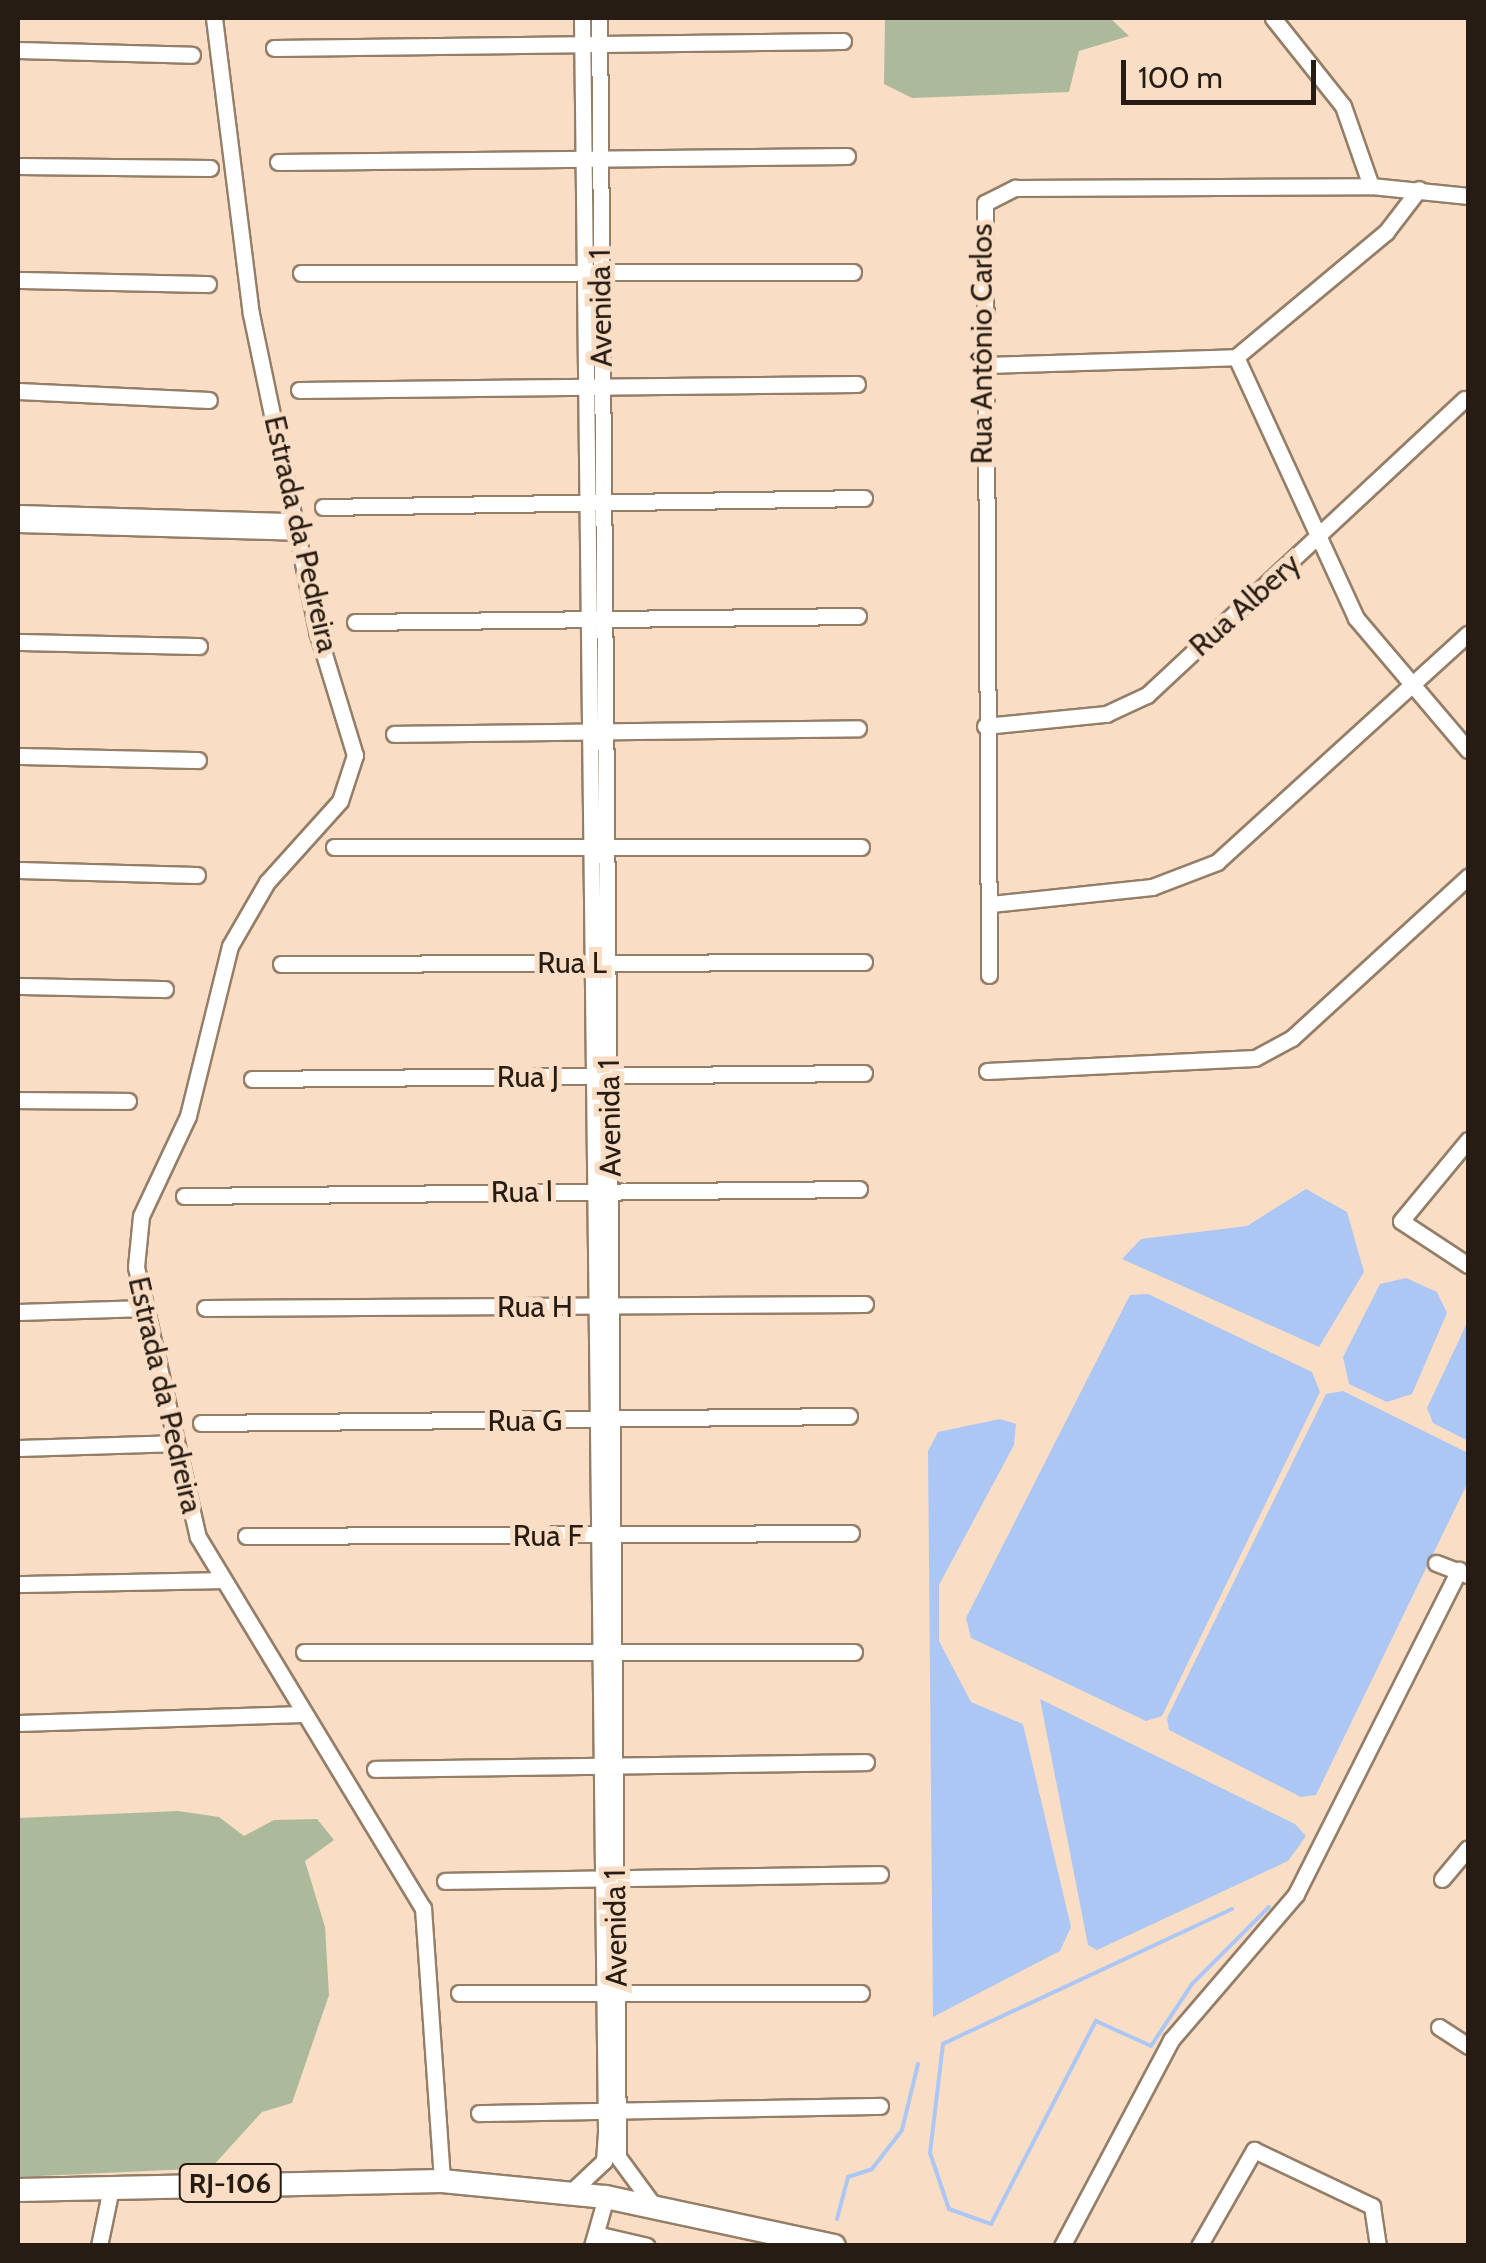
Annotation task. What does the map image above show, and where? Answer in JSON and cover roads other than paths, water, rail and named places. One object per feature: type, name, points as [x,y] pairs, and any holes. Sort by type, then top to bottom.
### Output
[{"type":"highway","name":"RJ-106","points":[[18,2190],[442,2182],[606,2197],[812,2242]]},
{"type":"street","name":"Estrada da Pedreira","points":[[214,18],[251,314],[317,631],[346,705],[354,772],[230,946],[188,1116],[141,1216],[136,1267],[173,1443],[219,1580],[424,1908],[442,2182]]},
{"type":"street","name":"Avenida 1","points":[[582,18],[591,42]]},
{"type":"street","name":"Avenida 1","points":[[599,18],[591,42],[595,502],[588,618],[608,846],[610,962],[592,1192],[603,1306]]},
{"type":"street","points":[[1273,18],[1342,106],[1371,186]]},
{"type":"street","points":[[274,48],[842,41]]},
{"type":"street","points":[[18,50],[192,54]]},
{"type":"street","points":[[278,162],[848,156]]},
{"type":"street","points":[[18,166],[210,168]]},
{"type":"street","name":"Rua Antônio Carlos","points":[[989,975],[992,904],[985,726],[985,365],[980,224],[998,194],[1371,186],[1468,196]]},
{"type":"street","points":[[985,365],[1236,356],[1386,232],[1419,189]]},
{"type":"street","points":[[301,273],[853,272]]},
{"type":"street","points":[[18,280],[208,284]]},
{"type":"street","points":[[1236,356],[1356,618],[1409,689],[1468,750]]},
{"type":"street","points":[[299,390],[857,384]]},
{"type":"street","points":[[18,391],[208,400]]},
{"type":"street","name":"Rua Albery","points":[[985,726],[1126,707],[1318,538],[1464,399]]},
{"type":"street","points":[[323,507],[864,498]]},
{"type":"street","name":"Avenida 1","points":[[595,502],[605,618],[590,847],[590,963],[611,1191],[603,1306],[603,1420],[612,2110],[620,2166],[654,2206]]},
{"type":"street","points":[[18,513],[99,522]]},
{"type":"street","points":[[18,524],[296,527]]},
{"type":"street","points":[[354,622],[858,616]]},
{"type":"street","points":[[992,904],[1152,887],[1217,862],[1468,634]]},
{"type":"street","points":[[18,642],[199,646]]},
{"type":"street","points":[[394,734],[858,728]]},
{"type":"street","points":[[18,756],[198,760]]},
{"type":"street","points":[[334,848],[860,846]]},
{"type":"street","points":[[18,870],[197,875]]},
{"type":"street","points":[[987,1071],[1255,1058],[1307,1025],[1468,876]]},
{"type":"street","name":"Rua L","points":[[281,964],[864,962]]},
{"type":"street","points":[[18,986],[165,989]]},
{"type":"street","name":"Rua J","points":[[252,1079],[864,1073]]},
{"type":"street","points":[[18,1100],[128,1101]]},
{"type":"street","points":[[1468,1140],[1401,1220],[1468,1264]]},
{"type":"street","name":"Rua I","points":[[184,1196],[859,1189]]},
{"type":"street","name":"Rua H","points":[[205,1308],[865,1304]]},
{"type":"street","points":[[18,1312],[146,1308]]},
{"type":"street","name":"Rua G","points":[[200,1423],[848,1416]]},
{"type":"street","points":[[18,1448],[173,1443]]},
{"type":"street","name":"Rua F","points":[[246,1536],[851,1533]]},
{"type":"street","points":[[1062,2246],[1171,2040],[1296,1894],[1464,1572],[1436,1563]]},
{"type":"street","points":[[18,1584],[219,1580]]},
{"type":"street","points":[[304,1652],[854,1652]]},
{"type":"street","points":[[18,1723],[302,1714]]},
{"type":"street","points":[[375,1769],[866,1762]]},
{"type":"street","points":[[1442,1879],[1468,1848]]},
{"type":"street","points":[[445,1881],[880,1874]]},
{"type":"street","points":[[459,1993],[861,1993]]},
{"type":"street","points":[[1439,2028],[1468,2046]]},
{"type":"street","points":[[478,2113],[880,2106]]},
{"type":"street","name":"Avenida 1","points":[[570,2193],[604,2161],[612,2110]]},
{"type":"street","points":[[1199,2246],[1254,2150],[1372,2206],[1378,2246]]},
{"type":"street","points":[[99,2246],[111,2188]]},
{"type":"street","points":[[606,2197],[594,2240],[647,2246]]},
{"type":"water","points":[[1306,1189],[1347,1212],[1364,1272],[1319,1347],[1122,1259],[1141,1239],[1247,1226]]},
{"type":"water","points":[[1406,1278],[1437,1292],[1447,1313],[1412,1394],[1387,1402],[1349,1384],[1343,1357],[1380,1284]]},
{"type":"water","points":[[1148,1294],[1312,1372],[1320,1392],[1162,1716],[1146,1721],[971,1638],[966,1618],[1130,1295]]},
{"type":"water","points":[[1468,1321],[1468,1441],[1433,1423],[1427,1408]]},
{"type":"water","points":[[1343,1391],[1468,1453],[1468,1482],[1316,1795],[1301,1797],[1169,1730],[1167,1718],[1326,1394]]},
{"type":"water","points":[[1000,1419],[1016,1424],[1014,1445],[939,1585],[939,1641],[971,1702],[1023,1724],[1071,1927],[1060,1951],[933,2017],[928,1451],[938,1432]]},
{"type":"water","points":[[1040,1699],[1295,1824],[1306,1836],[1288,1861],[1097,1950],[1088,1945]]},
{"type":"waterway","points":[[1232,1909],[943,2044],[930,2153],[949,2209],[991,2224],[1096,2021],[1151,2046],[1192,1984],[1269,1907]]},
{"type":"waterway","points":[[837,2219],[848,2177],[872,2169],[902,2130],[918,2064]]}]
